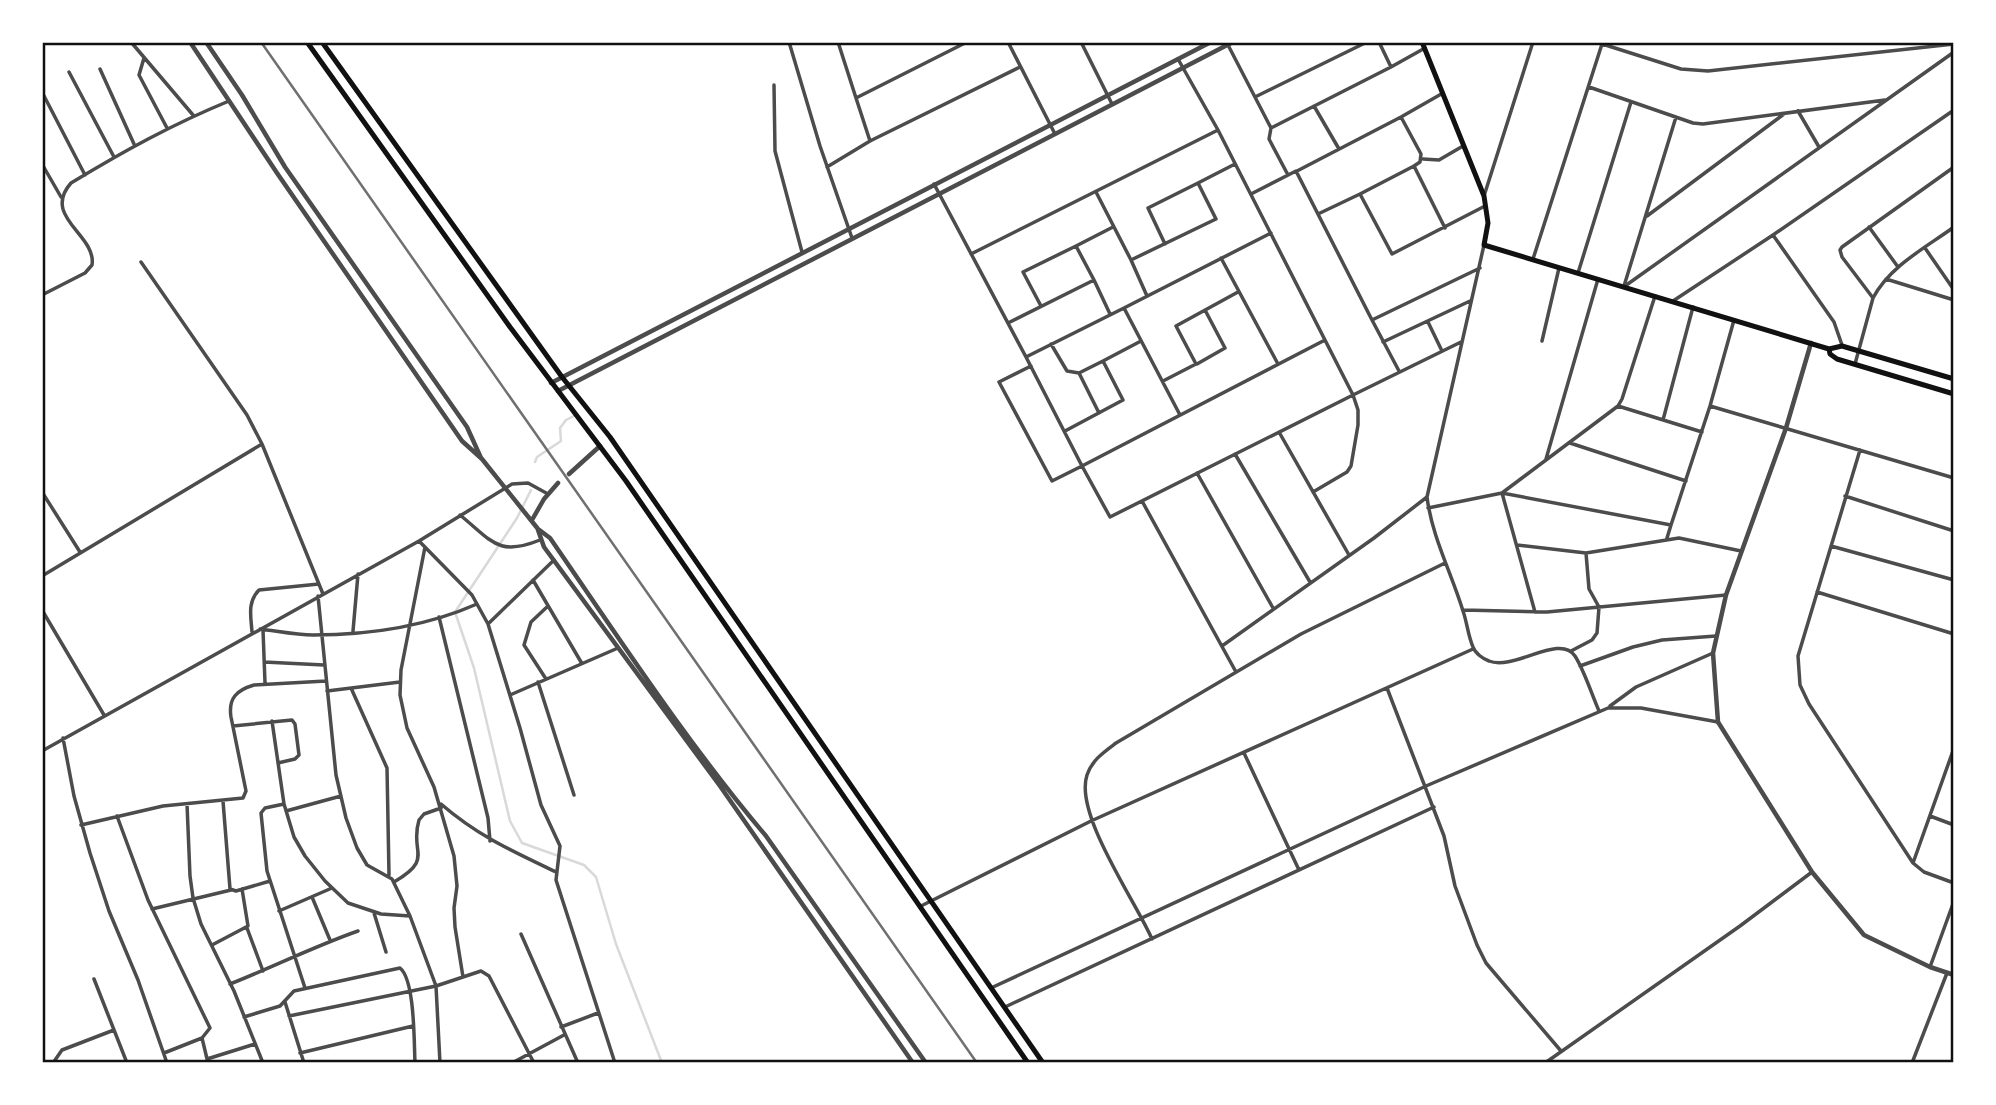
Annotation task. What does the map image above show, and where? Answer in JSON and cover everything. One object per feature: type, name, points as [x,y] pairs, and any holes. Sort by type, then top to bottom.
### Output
[{"type":"main road","points":[[307,42],[551,383],[600,446],[1028,1063]]},
{"type":"main road","points":[[323,42],[568,386],[618,448],[796,703],[989,989],[1043,1063]]},
{"type":"main road","points":[[1423,45],[1487,205],[1485,245],[1829,349],[1842,346],[1954,379]]},
{"type":"main road","points":[[1829,349],[1833,357],[1954,394]]},
{"type":"street","points":[[131,42],[193,116]]},
{"type":"street","points":[[190,42],[461,441],[482,459],[538,529],[550,538],[622,645],[739,805],[766,836],[926,1063]]},
{"type":"street","points":[[206,42],[242,95],[285,167],[467,427],[482,459]]},
{"type":"street","points":[[789,42],[852,238]]},
{"type":"street","points":[[838,42],[870,141]]},
{"type":"street","points":[[856,98],[967,42]]},
{"type":"street","points":[[1008,42],[1055,134]]},
{"type":"street","points":[[1081,42],[1112,104]]},
{"type":"street","points":[[551,383],[1211,42]]},
{"type":"street","points":[[1255,97],[1367,42]]},
{"type":"street","points":[[1379,42],[1391,67]]},
{"type":"street","points":[[1484,196],[1532,42]]},
{"type":"street","points":[[1596,42],[1681,69],[1708,71],[1954,44]]},
{"type":"street","points":[[558,391],[1231,43],[1271,128],[1269,139],[1288,175]]},
{"type":"street","points":[[1533,259],[1602,44]]},
{"type":"street","points":[[1271,128],[1391,67],[1423,45]]},
{"type":"street","points":[[1623,287],[1954,52]]},
{"type":"street","points":[[144,58],[139,75],[167,128]]},
{"type":"street","points":[[1178,59],[1251,194],[1353,395],[1358,410],[1351,466],[1347,472],[1313,492]]},
{"type":"street","points":[[827,167],[870,141],[1020,67]]},
{"type":"street","points":[[100,69],[134,145]]},
{"type":"street","points":[[69,72],[114,157]]},
{"type":"street","points":[[774,85],[775,151],[802,252]]},
{"type":"street","points":[[1589,87],[1693,123],[1703,124],[1887,100]]},
{"type":"street","points":[[42,92],[85,175]]},
{"type":"street","points":[[1251,194],[1443,93]]},
{"type":"street","points":[[61,197],[71,183],[134,145],[229,101]]},
{"type":"street","points":[[1578,273],[1631,102]]},
{"type":"street","points":[[1314,106],[1339,149]]},
{"type":"street","points":[[1672,301],[1954,110]]},
{"type":"street","points":[[1798,111],[1819,147]]},
{"type":"street","points":[[1645,217],[1786,113]]},
{"type":"street","points":[[1401,117],[1422,159]]},
{"type":"street","points":[[1623,287],[1676,117]]},
{"type":"street","points":[[971,254],[1218,130]]},
{"type":"street","points":[[1318,214],[1414,166],[1422,159],[1439,160],[1465,145]]},
{"type":"street","points":[[42,164],[61,197],[66,216],[93,260],[85,273],[42,295]]},
{"type":"street","points":[[1165,244],[1148,208],[1235,164]]},
{"type":"street","points":[[1414,166],[1445,228]]},
{"type":"street","points":[[1873,298],[1842,257],[1840,250],[1954,167]]},
{"type":"street","points":[[1296,171],[1399,372]]},
{"type":"street","points":[[934,184],[1110,517],[1462,342]]},
{"type":"street","points":[[1131,260],[1216,219],[1198,184]]},
{"type":"street","points":[[1096,192],[1147,296]]},
{"type":"street","points":[[1360,194],[1392,254],[1487,205]]},
{"type":"street","points":[[1041,306],[1023,272],[1113,227]]},
{"type":"street","points":[[1869,227],[1898,267]]},
{"type":"street","points":[[1855,364],[1873,298],[1885,278],[1954,227]]},
{"type":"street","points":[[1026,357],[1271,233]]},
{"type":"street","points":[[1773,235],[1834,322],[1842,346]]},
{"type":"street","points":[[1485,245],[1427,497],[1428,508],[1463,610],[1473,649],[1491,662],[1503,664],[1556,647],[1571,651],[1599,712]]},
{"type":"street","points":[[1076,246],[1110,314]]},
{"type":"street","points":[[1924,248],[1954,289]]},
{"type":"street","points":[[1221,258],[1278,364]]},
{"type":"street","points":[[141,262],[247,415],[262,444],[323,594]]},
{"type":"street","points":[[1542,341],[1559,267]]},
{"type":"street","points":[[1372,320],[1480,268]]},
{"type":"street","points":[[1885,278],[1954,300]]},
{"type":"street","points":[[1008,323],[1094,279]]},
{"type":"street","points":[[1546,461],[1598,279]]},
{"type":"street","points":[[1196,364],[1176,326],[1238,292]]},
{"type":"street","points":[[1428,508],[1502,493],[1618,406],[1655,296]]},
{"type":"street","points":[[1383,342],[1471,300]]},
{"type":"street","points":[[1662,420],[1693,307]]},
{"type":"street","points":[[1124,308],[1180,415]]},
{"type":"street","points":[[1163,381],[1225,348],[1205,310]]},
{"type":"street","points":[[1667,538],[1710,406],[1734,320]]},
{"type":"street","points":[[1427,321],[1442,351]]},
{"type":"street","points":[[1031,366],[999,382],[1052,481],[1325,340]]},
{"type":"street","points":[[1051,344],[1067,371],[1079,373],[1142,341]]},
{"type":"street","points":[[1811,343],[1786,428],[1726,595],[1713,653],[1718,722],[1812,872],[1864,935],[1930,968],[1954,975]]},
{"type":"street","points":[[1065,432],[1123,400],[1103,361]]},
{"type":"street","points":[[1079,373],[1099,413]]},
{"type":"street","points":[[1618,406],[1702,432]]},
{"type":"street","points":[[1710,406],[1954,478]]},
{"type":"street","points":[[1279,432],[1349,555]]},
{"type":"street","points":[[1570,443],[1686,481]]},
{"type":"street","points":[[42,576],[262,444]]},
{"type":"street","points":[[569,474],[600,446]]},
{"type":"street","points":[[1860,450],[1798,656],[1800,685],[1809,704],[1913,863],[1924,872],[1954,883]]},
{"type":"street","points":[[1236,454],[1310,582]]},
{"type":"street","points":[[1197,474],[1273,608]]},
{"type":"street","points":[[42,751],[419,541],[512,484],[528,483],[548,494]]},
{"type":"street","points":[[532,520],[558,483]]},
{"type":"street","points":[[42,492],[44,502],[80,552]]},
{"type":"street","points":[[1502,493],[1671,525]]},
{"type":"street","points":[[1502,493],[1535,612]]},
{"type":"street","points":[[1845,496],[1954,531]]},
{"type":"street","points":[[1222,646],[1427,497]]},
{"type":"street","points":[[1142,501],[1237,672]]},
{"type":"street","points":[[460,515],[502,548],[521,548],[540,540]]},
{"type":"street","points":[[538,529],[540,540],[554,560],[720,786],[913,1063]]},
{"type":"street","points":[[1517,545],[1586,553],[1667,538],[1689,539],[1741,551]]},
{"type":"street","points":[[419,541],[458,578],[472,595],[488,624],[541,804],[560,846],[556,880],[615,1063]]},
{"type":"street","points":[[1831,546],[1954,580]]},
{"type":"street","points":[[425,547],[400,682],[402,711],[440,805],[456,868],[455,927],[463,977]]},
{"type":"street","points":[[1571,651],[1595,637],[1599,607],[1589,589],[1586,553]]},
{"type":"street","points":[[488,624],[554,560]]},
{"type":"street","points":[[1152,939],[1091,821],[1085,788],[1087,775],[1101,754],[1301,634],[1445,563]]},
{"type":"street","points":[[354,632],[358,574]]},
{"type":"street","points":[[533,580],[581,663]]},
{"type":"street","points":[[252,632],[250,605],[259,590],[319,584]]},
{"type":"street","points":[[1817,592],[1954,634]]},
{"type":"street","points":[[1463,610],[1535,612],[1726,595]]},
{"type":"street","points":[[318,596],[336,775],[346,818],[364,861],[372,869],[389,875]]},
{"type":"street","points":[[260,629],[321,634],[354,632],[411,625],[477,604]]},
{"type":"street","points":[[546,679],[524,645],[526,630],[548,606]]},
{"type":"street","points":[[42,610],[104,715]]},
{"type":"street","points":[[442,617],[488,818],[490,841]]},
{"type":"street","points":[[260,629],[265,684]]},
{"type":"street","points":[[1580,666],[1654,641],[1716,636]]},
{"type":"street","points":[[510,695],[618,649]]},
{"type":"street","points":[[921,906],[1091,821],[1473,649]]},
{"type":"street","points":[[989,989],[1426,786],[1608,708],[1636,687],[1713,653]]},
{"type":"street","points":[[264,662],[324,665]]},
{"type":"street","points":[[81,825],[151,808],[241,799],[245,794],[229,706],[236,694],[243,688],[265,684],[326,681]]},
{"type":"street","points":[[327,691],[400,682]]},
{"type":"street","points":[[538,682],[574,795]]},
{"type":"street","points":[[351,688],[387,768],[389,875],[410,916],[436,986],[440,1063]]},
{"type":"street","points":[[1387,688],[1434,807],[1444,836],[1455,886],[1486,963],[1562,1051]]},
{"type":"street","points":[[1608,708],[1641,708],[1718,722]]},
{"type":"street","points":[[233,726],[289,719],[295,724],[299,755],[295,759],[278,763]]},
{"type":"street","points":[[272,722],[284,804],[294,837],[305,856],[348,903],[374,913],[410,916]]},
{"type":"street","points":[[63,738],[81,825],[109,911],[138,980],[167,1063]]},
{"type":"street","points":[[1913,863],[1954,748]]},
{"type":"street","points":[[1244,753],[1298,870]]},
{"type":"street","points":[[286,811],[341,796]]},
{"type":"street","points":[[223,801],[231,890]]},
{"type":"street","points":[[187,804],[193,898],[201,924],[263,1063]]},
{"type":"street","points":[[284,804],[265,808],[261,813],[270,881],[305,989]]},
{"type":"street","points":[[440,805],[490,841],[556,872]]},
{"type":"street","points":[[394,882],[411,872],[417,864],[419,820],[440,805]]},
{"type":"street","points":[[1003,1007],[1434,807]]},
{"type":"street","points":[[117,816],[152,909],[210,1028],[202,1038],[164,1053]]},
{"type":"street","points":[[1929,816],[1954,825]]},
{"type":"street","points":[[1545,1063],[1553,1061],[1562,1051],[1812,872]]},
{"type":"street","points":[[152,909],[193,898],[242,890],[270,881]]},
{"type":"street","points":[[279,911],[332,888]]},
{"type":"street","points":[[242,890],[249,925],[247,928],[263,971]]},
{"type":"street","points":[[312,897],[330,941]]},
{"type":"street","points":[[1930,968],[1954,901]]},
{"type":"street","points":[[374,913],[386,952]]},
{"type":"street","points":[[211,945],[247,928]]},
{"type":"street","points":[[230,984],[330,941],[358,932]]},
{"type":"street","points":[[521,933],[578,1063]]},
{"type":"street","points":[[244,1017],[285,1002],[290,993],[400,968],[407,976],[410,992],[415,1063]]},
{"type":"street","points":[[289,1016],[436,986],[481,971],[486,972],[534,1063]]},
{"type":"street","points":[[1912,1063],[1947,973]]},
{"type":"street","points":[[94,979],[127,1063]]},
{"type":"street","points":[[285,1002],[304,1063]]},
{"type":"street","points":[[561,1028],[598,1013]]},
{"type":"street","points":[[300,1053],[413,1026]]},
{"type":"street","points":[[52,1063],[62,1050],[114,1030]]},
{"type":"street","points":[[512,1063],[564,1035]]},
{"type":"street","points":[[202,1038],[208,1061],[255,1044]]},
{"type":"waterway","points":[[535,462],[537,457],[561,441],[560,428],[566,420],[576,415]]},
{"type":"waterway","points":[[531,490],[517,518],[455,612],[474,668],[510,821],[522,843],[584,865],[596,877],[616,944],[662,1063]]},
{"type":"railway","points":[[261,42],[977,1063]]}]
